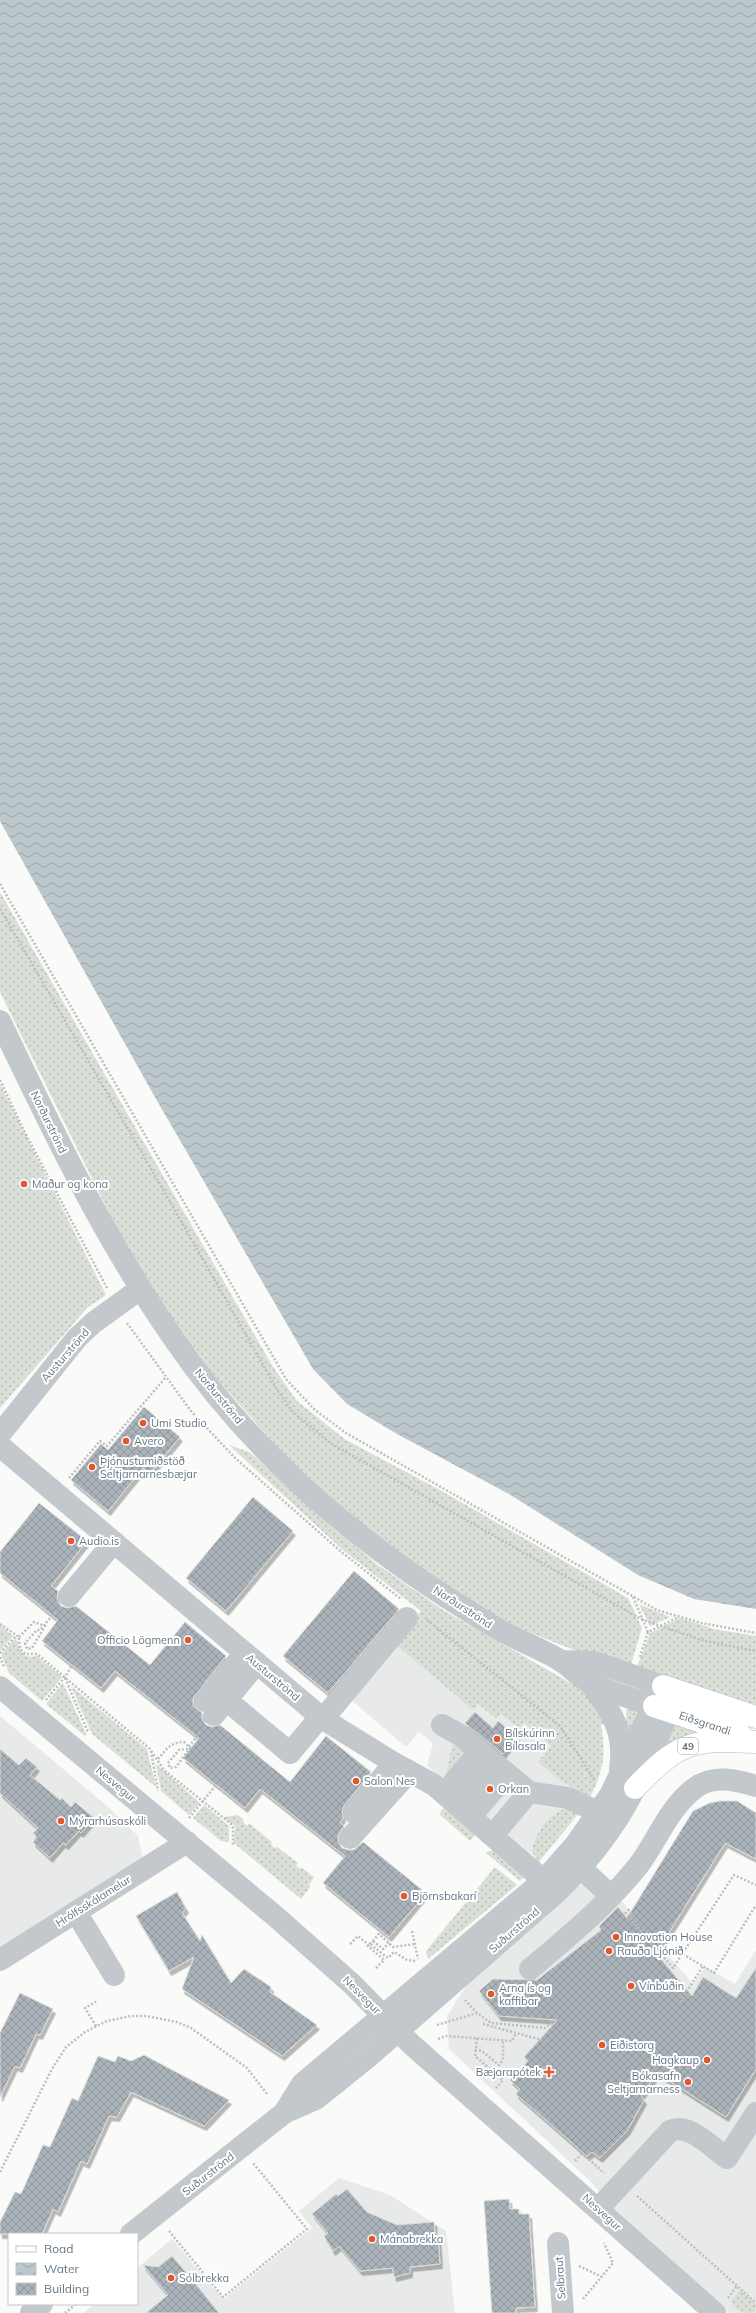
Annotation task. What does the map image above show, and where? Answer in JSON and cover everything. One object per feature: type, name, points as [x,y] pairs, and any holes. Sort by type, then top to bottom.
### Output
[{"type":"main road","name":"Eiðsgrandi","points":[[670,1688],[756,1717]]},
{"type":"main road","name":"Eiðsgrandi","points":[[662,1709],[756,1741]]},
{"type":"main road","name":"49","points":[[627,1782],[671,1754],[686,1747],[722,1740],[756,1741]]},
{"type":"street","name":"Norðurströnd","points":[[0,1021],[59,1145],[140,1289],[190,1360],[220,1398],[301,1486],[392,1562],[494,1627],[561,1661],[588,1681],[662,1709]]},
{"type":"street","name":"Austurströnd","points":[[0,1434],[77,1338],[93,1323],[140,1289]]},
{"type":"street","name":"Austurströnd","points":[[0,1446],[322,1718],[402,1768],[434,1785],[550,1886]]},
{"type":"street","points":[[65,1590],[108,1537]]},
{"type":"street","points":[[236,1708],[290,1753],[322,1718],[407,1618]]},
{"type":"street","points":[[209,1708],[251,1658]]},
{"type":"street","name":"Norðurströnd","points":[[561,1661],[595,1662],[670,1688]]},
{"type":"street","points":[[588,1681],[612,1715],[620,1736],[627,1782]]},
{"type":"street","name":"Nesvegur","points":[[0,1687],[187,1842],[352,1984],[411,2044],[598,2208],[720,2307]]},
{"type":"street","name":"Suðurströnd","points":[[132,2233],[284,2113],[302,2084],[390,2023],[550,1886],[582,1868],[606,1836],[627,1782],[662,1709],[670,1688]]},
{"type":"street","points":[[442,1725],[462,1736],[529,1792],[568,1798],[598,1812]]},
{"type":"street","points":[[458,1805],[489,1759]]},
{"type":"street","points":[[458,1805],[489,1759]]},
{"type":"street","points":[[349,1830],[402,1768]]},
{"type":"street","points":[[530,1969],[584,1923],[619,1902],[638,1866],[679,1804],[695,1787],[712,1780],[724,1779],[756,1786]]},
{"type":"street","name":"Suðurströnd","points":[[550,1886],[575,1845],[610,1795],[627,1782]]},
{"type":"street","points":[[493,1835],[529,1792]]},
{"type":"street","name":"Hrólfsskálamelur","points":[[0,1960],[187,1842]]},
{"type":"street","points":[[582,1868],[619,1902]]},
{"type":"street","points":[[76,1912],[114,1975]]},
{"type":"street","points":[[598,2208],[670,2131],[677,2128],[687,2129],[727,2158],[756,2113]]},
{"type":"street","name":"Selbraut","points":[[558,2244],[571,2308]]},
{"type":"street","points":[[31,2313],[41,2305]]},
{"type":"path","points":[[0,884],[192,1220],[286,1379],[301,1396],[346,1433],[657,1610],[701,1623],[756,1633]]},
{"type":"path","points":[[0,909],[157,1179],[263,1367],[293,1412],[330,1443],[643,1620],[659,1627],[705,1641],[756,1651]]},
{"type":"path","points":[[56,1494],[100,1441],[107,1446],[166,1377]]},
{"type":"path","points":[[633,1597],[648,1632],[638,1662]]},
{"type":"path","points":[[648,1632],[679,1616]]},
{"type":"path","points":[[0,1653],[34,1622],[45,1626],[32,1648],[27,1649],[25,1643],[36,1630],[40,1630]]},
{"type":"path","points":[[0,1624],[17,1637],[20,1649],[25,1654],[37,1654],[65,1677],[150,1749],[164,1770],[231,1824],[233,1828],[232,1846]]},
{"type":"path","points":[[42,1704],[65,1677],[72,1665]]},
{"type":"path","points":[[65,1677],[90,1735]]},
{"type":"path","points":[[158,1759],[168,1746],[175,1742],[184,1742],[190,1748],[176,1767],[170,1768],[168,1763],[179,1750],[187,1749]]},
{"type":"path","points":[[150,1749],[158,1791]]},
{"type":"path","points":[[189,1818],[216,1785]]},
{"type":"path","points":[[619,1902],[631,1919],[673,1968],[734,1875],[756,1885]]},
{"type":"path","points":[[619,1902],[634,1916],[631,1919]]},
{"type":"path","points":[[683,1954],[714,1973],[756,1905]]},
{"type":"path","points":[[350,1944],[358,1936],[388,1958],[394,1952],[407,1960],[418,1962],[412,1931]]},
{"type":"path","points":[[370,1944],[379,1934],[393,1947],[415,1944]]},
{"type":"path","points":[[373,1941],[383,1949],[388,1943]]},
{"type":"path","points":[[370,1944],[368,1946],[384,1960],[376,1968]]},
{"type":"path","points":[[680,2002],[703,1966]]},
{"type":"path","points":[[463,1997],[477,2014],[490,2022],[546,2028],[552,2023]]},
{"type":"path","points":[[96,2026],[86,2008],[97,2001]]},
{"type":"path","points":[[433,2027],[477,2014]]},
{"type":"path","points":[[0,2172],[52,2069],[66,2047],[96,2026],[131,2016],[146,2016],[177,2022],[191,2028],[248,2068],[267,2094]]},
{"type":"path","points":[[483,2024],[546,2041]]},
{"type":"path","points":[[432,2042],[446,2036],[512,2041],[516,2033]]},
{"type":"path","points":[[477,2038],[475,2050],[476,2056],[502,2080],[496,2088]]},
{"type":"path","points":[[475,2050],[482,2050],[499,2065],[503,2060],[503,2040]]},
{"type":"path","points":[[582,2153],[619,2186],[632,2191],[756,2303]]},
{"type":"path","points":[[168,2230],[223,2297],[307,2229],[252,2163]]},
{"type":"path","points":[[571,2308],[613,2263],[600,2236]]},
{"type":"path","points":[[592,2272],[602,2276]]},
{"type":"path","points":[[720,2307],[737,2286]]},
{"type":"path","points":[[65,2313],[75,2305]]},
{"type":"shaded area","points":[[0,892],[273,1367],[297,1401],[346,1440],[440,1490],[628,1598],[642,1628],[630,1668],[574,1650],[521,1629],[475,1606],[422,1572],[347,1513],[281,1451],[216,1378],[160,1301],[115,1225],[0,992]]},
{"type":"shaded area","points":[[0,1084],[106,1295],[87,1308],[0,1408]]},
{"type":"shaded area","points":[[229,1445],[249,1452],[333,1528],[378,1565],[443,1610],[588,1693],[608,1722],[601,1725],[603,1762],[598,1779],[590,1797],[561,1781],[538,1762],[551,1746],[524,1723],[518,1728],[501,1714],[496,1719],[478,1704],[473,1710],[395,1644],[421,1611],[343,1550]]},
{"type":"shaded area","points":[[639,1604],[670,1617],[650,1626]]},
{"type":"shaded area","points":[[680,1618],[714,1629],[756,1636],[756,1705],[637,1667],[650,1633]]},
{"type":"shaded area","points":[[0,1625],[13,1636],[0,1651]]},
{"type":"shaded area","points":[[16,1638],[21,1652],[28,1657],[37,1656],[62,1677],[42,1701],[9,1673],[1,1654]]},
{"type":"shaded area","points":[[395,1644],[473,1710],[478,1704],[495,1719],[501,1714],[518,1728],[524,1723],[551,1746],[538,1762],[584,1794],[568,1808],[552,1816],[532,1851],[534,1856],[427,1766],[433,1743],[419,1732],[406,1747],[349,1698]]},
{"type":"shaded area","points":[[63,1683],[86,1734],[85,1736],[46,1704]]},
{"type":"shaded area","points":[[71,1686],[147,1749],[156,1787],[92,1734]]},
{"type":"shaded area","points":[[627,1703],[639,1713],[630,1737],[626,1725]]},
{"type":"shaded area","name":"Mýrarhúsaskóli","points":[[0,1716],[107,1806],[138,1836],[144,1865],[0,1955]]},
{"type":"shaded area","points":[[672,1723],[700,1730],[700,1735],[656,1757]]},
{"type":"shaded area","points":[[455,1743],[471,1754],[445,1779],[452,1747]]},
{"type":"shaded area","points":[[156,1764],[200,1803],[189,1815],[161,1791]]},
{"type":"shaded area","points":[[204,1805],[229,1826],[229,1842],[221,1841],[193,1818]]},
{"type":"shaded area","points":[[444,1808],[475,1835],[470,1841],[439,1814]]},
{"type":"shaded area","points":[[568,1808],[579,1813],[538,1863],[532,1851],[536,1837],[549,1819],[561,1810]]},
{"type":"shaded area","points":[[238,1815],[244,1820],[243,1822],[247,1826],[249,1823],[272,1842],[271,1845],[275,1848],[277,1847],[298,1863],[296,1866],[301,1869],[302,1868],[314,1877],[309,1885],[310,1887],[301,1899],[234,1843],[235,1826],[224,1817]]},
{"type":"shaded area","points":[[488,1851],[494,1851],[524,1877],[520,1881],[486,1853]]},
{"type":"shaded area","points":[[495,1867],[517,1885],[428,1959],[426,1951]]},
{"type":"shaded area","name":"Eiðistorg","points":[[596,1871],[693,1984],[705,1967],[735,1984],[756,1950],[756,2313],[728,2313],[613,2210],[592,2183],[449,2049],[447,2016],[469,1981]]},
{"type":"shaded area","name":"Mánabrekka","points":[[339,2178],[390,2195],[446,2231],[455,2313],[83,2313],[93,2305],[138,2305],[138,2267],[172,2239],[223,2299],[312,2228],[299,2211]]},
{"type":"shaded area","points":[[740,2290],[756,2304],[755,2313],[742,2313],[732,2305],[732,2299]]},
{"type":"water","points":[[0,0],[756,0],[756,1609],[694,1599],[638,1575],[509,1494],[397,1434],[347,1404],[313,1369],[156,1099],[0,821]]},
{"type":"building","points":[[144,1407],[180,1437],[150,1473],[143,1468],[108,1511],[71,1480],[101,1444],[108,1450]]},
{"type":"building","points":[[253,1497],[293,1531],[226,1611],[186,1578]]},
{"type":"building","points":[[39,1503],[87,1541],[51,1586],[58,1591],[57,1600],[61,1606],[67,1608],[76,1606],[150,1665],[185,1622],[226,1656],[193,1698],[193,1706],[202,1713],[202,1720],[206,1725],[212,1727],[220,1725],[290,1782],[326,1736],[371,1772],[344,1806],[342,1812],[343,1818],[340,1822],[344,1826],[338,1835],[338,1842],[342,1848],[354,1850],[363,1842],[426,1893],[389,1937],[323,1883],[345,1856],[260,1789],[245,1808],[183,1758],[199,1738],[115,1671],[101,1688],[42,1641],[58,1620],[0,1573],[0,1552]]},
{"type":"building","points":[[354,1571],[399,1609],[328,1693],[283,1656]]},
{"type":"building","points":[[475,1712],[493,1728],[498,1721],[517,1737],[503,1754],[465,1723]]},
{"type":"building","points":[[0,1749],[19,1765],[26,1758],[37,1767],[30,1775],[60,1800],[62,1798],[71,1807],[75,1802],[94,1818],[81,1833],[79,1831],[66,1845],[63,1843],[50,1858],[33,1842],[37,1837],[33,1833],[38,1828],[0,1793]]},
{"type":"building","points":[[720,1801],[737,1801],[756,1813],[756,1859],[725,1843],[656,1953],[692,1996],[703,1977],[736,1998],[756,1968],[756,2069],[726,2117],[657,2073],[641,2096],[644,2100],[627,2131],[600,2158],[592,2152],[587,2156],[516,2094],[520,2089],[510,2080],[528,2061],[524,2057],[557,2020],[499,2016],[479,1991],[493,1979],[537,1980],[601,1930],[599,1926],[618,1907],[627,1918],[693,1811],[710,1803]]},
{"type":"building","points":[[177,1892],[186,1909],[182,1913],[200,1941],[202,1935],[231,1983],[244,1969],[271,1987],[270,1992],[317,2025],[282,2056],[182,1989],[194,1957],[169,1971],[136,1916]]},
{"type":"building","points":[[20,1993],[53,2009],[40,2035],[36,2034],[20,2068],[15,2066],[0,2097],[0,2033]]},
{"type":"building","points":[[144,2055],[229,2100],[204,2126],[131,2092],[117,2117],[109,2116],[87,2164],[81,2161],[58,2212],[53,2209],[42,2233],[0,2234],[0,2222],[15,2192],[21,2194],[43,2145],[50,2147],[72,2098],[78,2101],[98,2056],[115,2062],[118,2056],[131,2061]]},
{"type":"building","points":[[347,2189],[367,2212],[397,2225],[434,2222],[435,2233],[438,2234],[440,2264],[410,2267],[410,2273],[394,2277],[393,2268],[360,2271],[339,2246],[333,2251],[324,2236],[328,2233],[312,2214],[336,2194],[338,2196]]},
{"type":"building","points":[[509,2199],[510,2209],[519,2209],[519,2214],[529,2214],[535,2307],[516,2308],[516,2313],[492,2313],[484,2201]]},
{"type":"building","points":[[172,2256],[219,2313],[146,2313],[168,2295],[143,2265],[158,2267]]},
{"type":"place","name":"Maður og kona","points":[[24,1184]]},
{"type":"place","name":"Umi Studio","points":[[143,1423]]},
{"type":"place","name":"Avero","points":[[126,1441]]},
{"type":"place","name":"Þjónustumiðstöð Seltjarnarnesbæjar","points":[[92,1467]]},
{"type":"place","name":"Audio.is","points":[[71,1541]]},
{"type":"place","name":"Officio Lögmenn","points":[[188,1640]]},
{"type":"place","name":"Bílskúrinn Bílasala","points":[[497,1739]]},
{"type":"place","name":"Salon Nes","points":[[356,1781]]},
{"type":"place","name":"Orkan","points":[[490,1789]]},
{"type":"place","name":"Mýrarhúsaskóli","points":[[61,1821]]},
{"type":"place","name":"Björnsbakarí","points":[[404,1896]]},
{"type":"place","name":"Innovation House","points":[[616,1937]]},
{"type":"place","name":"Rauða Ljónið","points":[[609,1951]]},
{"type":"place","name":"Vínbúðin","points":[[631,1986]]},
{"type":"place","name":"Arna ís og kaffibar","points":[[491,1994]]},
{"type":"place","name":"Eiðistorg","points":[[602,2045]]},
{"type":"place","name":"Hagkaup","points":[[707,2060]]},
{"type":"place","name":"Bæjarapótek","points":[[549,2072]]},
{"type":"place","name":"Bókasafn Seltjarnarness","points":[[688,2082]]},
{"type":"place","name":"Mánabrekka","points":[[372,2239]]},
{"type":"place","name":"Sólbrekka","points":[[171,2278]]}]
